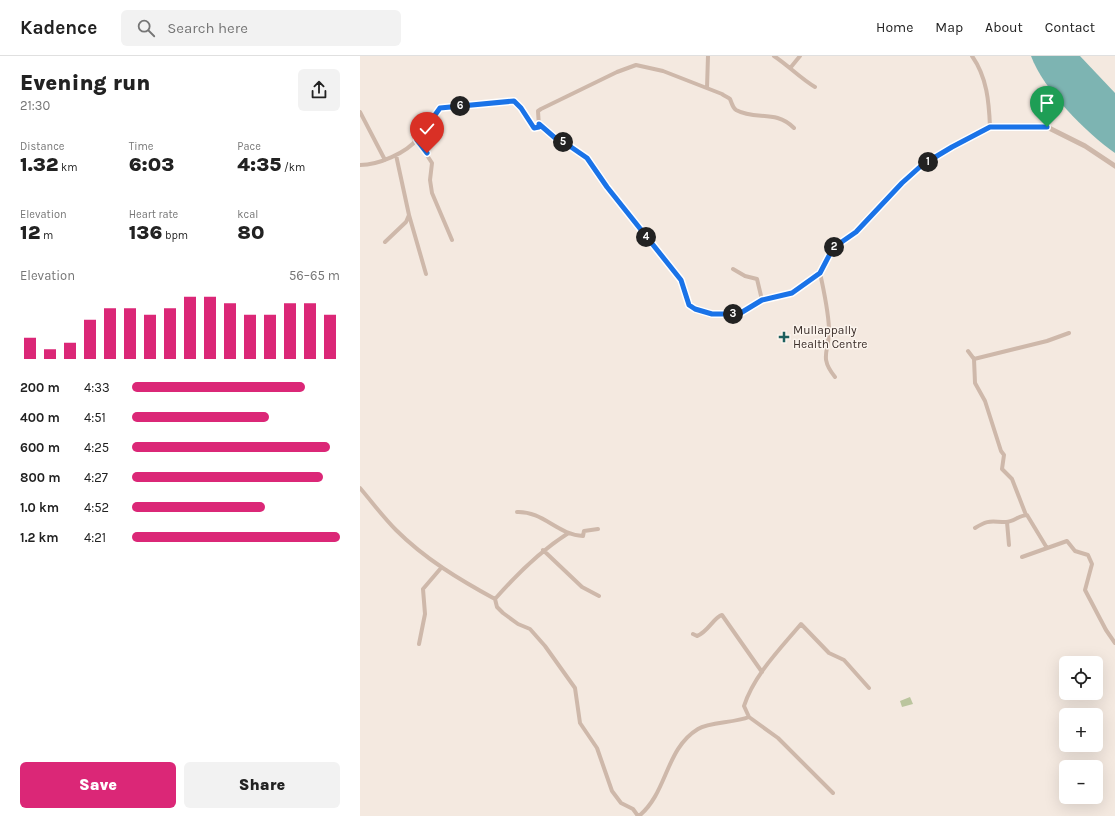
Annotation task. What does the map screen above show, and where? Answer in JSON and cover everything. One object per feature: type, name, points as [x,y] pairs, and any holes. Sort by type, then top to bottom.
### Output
[{"type":"street","points":[[706,88],[708,56]]},
{"type":"street","points":[[774,56],[791,67],[802,79],[815,87]]},
{"type":"street","points":[[791,67],[800,56]]},
{"type":"street","points":[[972,56],[984,78],[989,102],[990,127]]},
{"type":"street","points":[[794,128],[790,124],[773,116],[748,114],[736,109],[730,99],[722,94],[663,71],[636,65],[617,72],[541,109],[538,114],[539,124],[554,137],[587,158],[607,187],[681,280],[689,305],[695,309],[712,314],[739,314],[762,300],[792,293],[820,273],[833,248],[856,232],[902,183],[922,165],[990,127],[1047,127],[1085,146],[1115,166]]},
{"type":"street","points":[[360,165],[385,160],[396,155],[417,140],[440,108],[514,101],[521,108],[534,128],[539,127],[539,124]]},
{"type":"street","points":[[360,112],[385,160]]},
{"type":"street","points":[[417,140],[432,163],[430,180],[432,193],[452,240]]},
{"type":"street","points":[[396,155],[409,215],[426,274]]},
{"type":"street","points":[[385,242],[406,222],[409,215]]},
{"type":"street","points":[[733,269],[744,276],[757,279],[762,300]]},
{"type":"street","points":[[820,273],[829,329],[825,358],[827,367],[835,378]]},
{"type":"street","points":[[974,359],[1047,341],[1069,333]]},
{"type":"street","points":[[968,351],[974,359],[975,383],[985,401],[1001,451],[1004,455],[1002,470],[1012,478],[1026,515],[1047,548]]},
{"type":"street","points":[[360,488],[396,530],[441,568],[495,600],[497,607],[503,613],[518,624],[530,629],[570,681],[577,696],[580,723],[597,748],[616,798],[633,809],[638,816],[660,790],[672,757],[686,739],[699,728],[738,722],[749,717]]},
{"type":"street","points":[[517,512],[528,511],[543,517],[567,534],[583,536],[584,531],[598,529]]},
{"type":"street","points":[[975,528],[984,522],[995,520],[1007,522],[1026,515]]},
{"type":"street","points":[[1007,522],[1009,545]]},
{"type":"street","points":[[495,600],[514,576],[544,550],[567,534]]},
{"type":"street","points":[[1022,557],[1067,541],[1076,551],[1085,553],[1091,557],[1091,572],[1085,590],[1106,630],[1115,643]]},
{"type":"street","points":[[544,550],[582,587],[599,596]]},
{"type":"street","points":[[420,644],[424,614],[423,589],[441,568]]},
{"type":"street","points":[[693,634],[697,636],[704,633],[718,616],[722,615],[762,672]]},
{"type":"street","points":[[833,792],[778,738],[749,717],[744,706],[747,697],[762,672],[801,624],[829,653],[844,660],[869,688]]},
{"type":"green space","points":[[910,697],[913,704],[902,707],[900,701]]},
{"type":"water","points":[[1031,56],[1080,56],[1115,93],[1115,153],[1091,134],[1055,96],[1037,69]]},
{"type":"place","name":"Mullappally Health Centre","points":[[784,337]]},
{"type":"route","points":[[427,153],[417,140],[435,112],[440,108],[514,101],[521,108],[534,128],[537,129],[539,124],[554,137],[587,158],[607,187],[681,280],[689,305],[695,309],[712,314],[739,314],[762,300],[792,293],[820,273],[833,248],[856,232],[902,183],[922,165],[990,127],[1047,127]]}]
